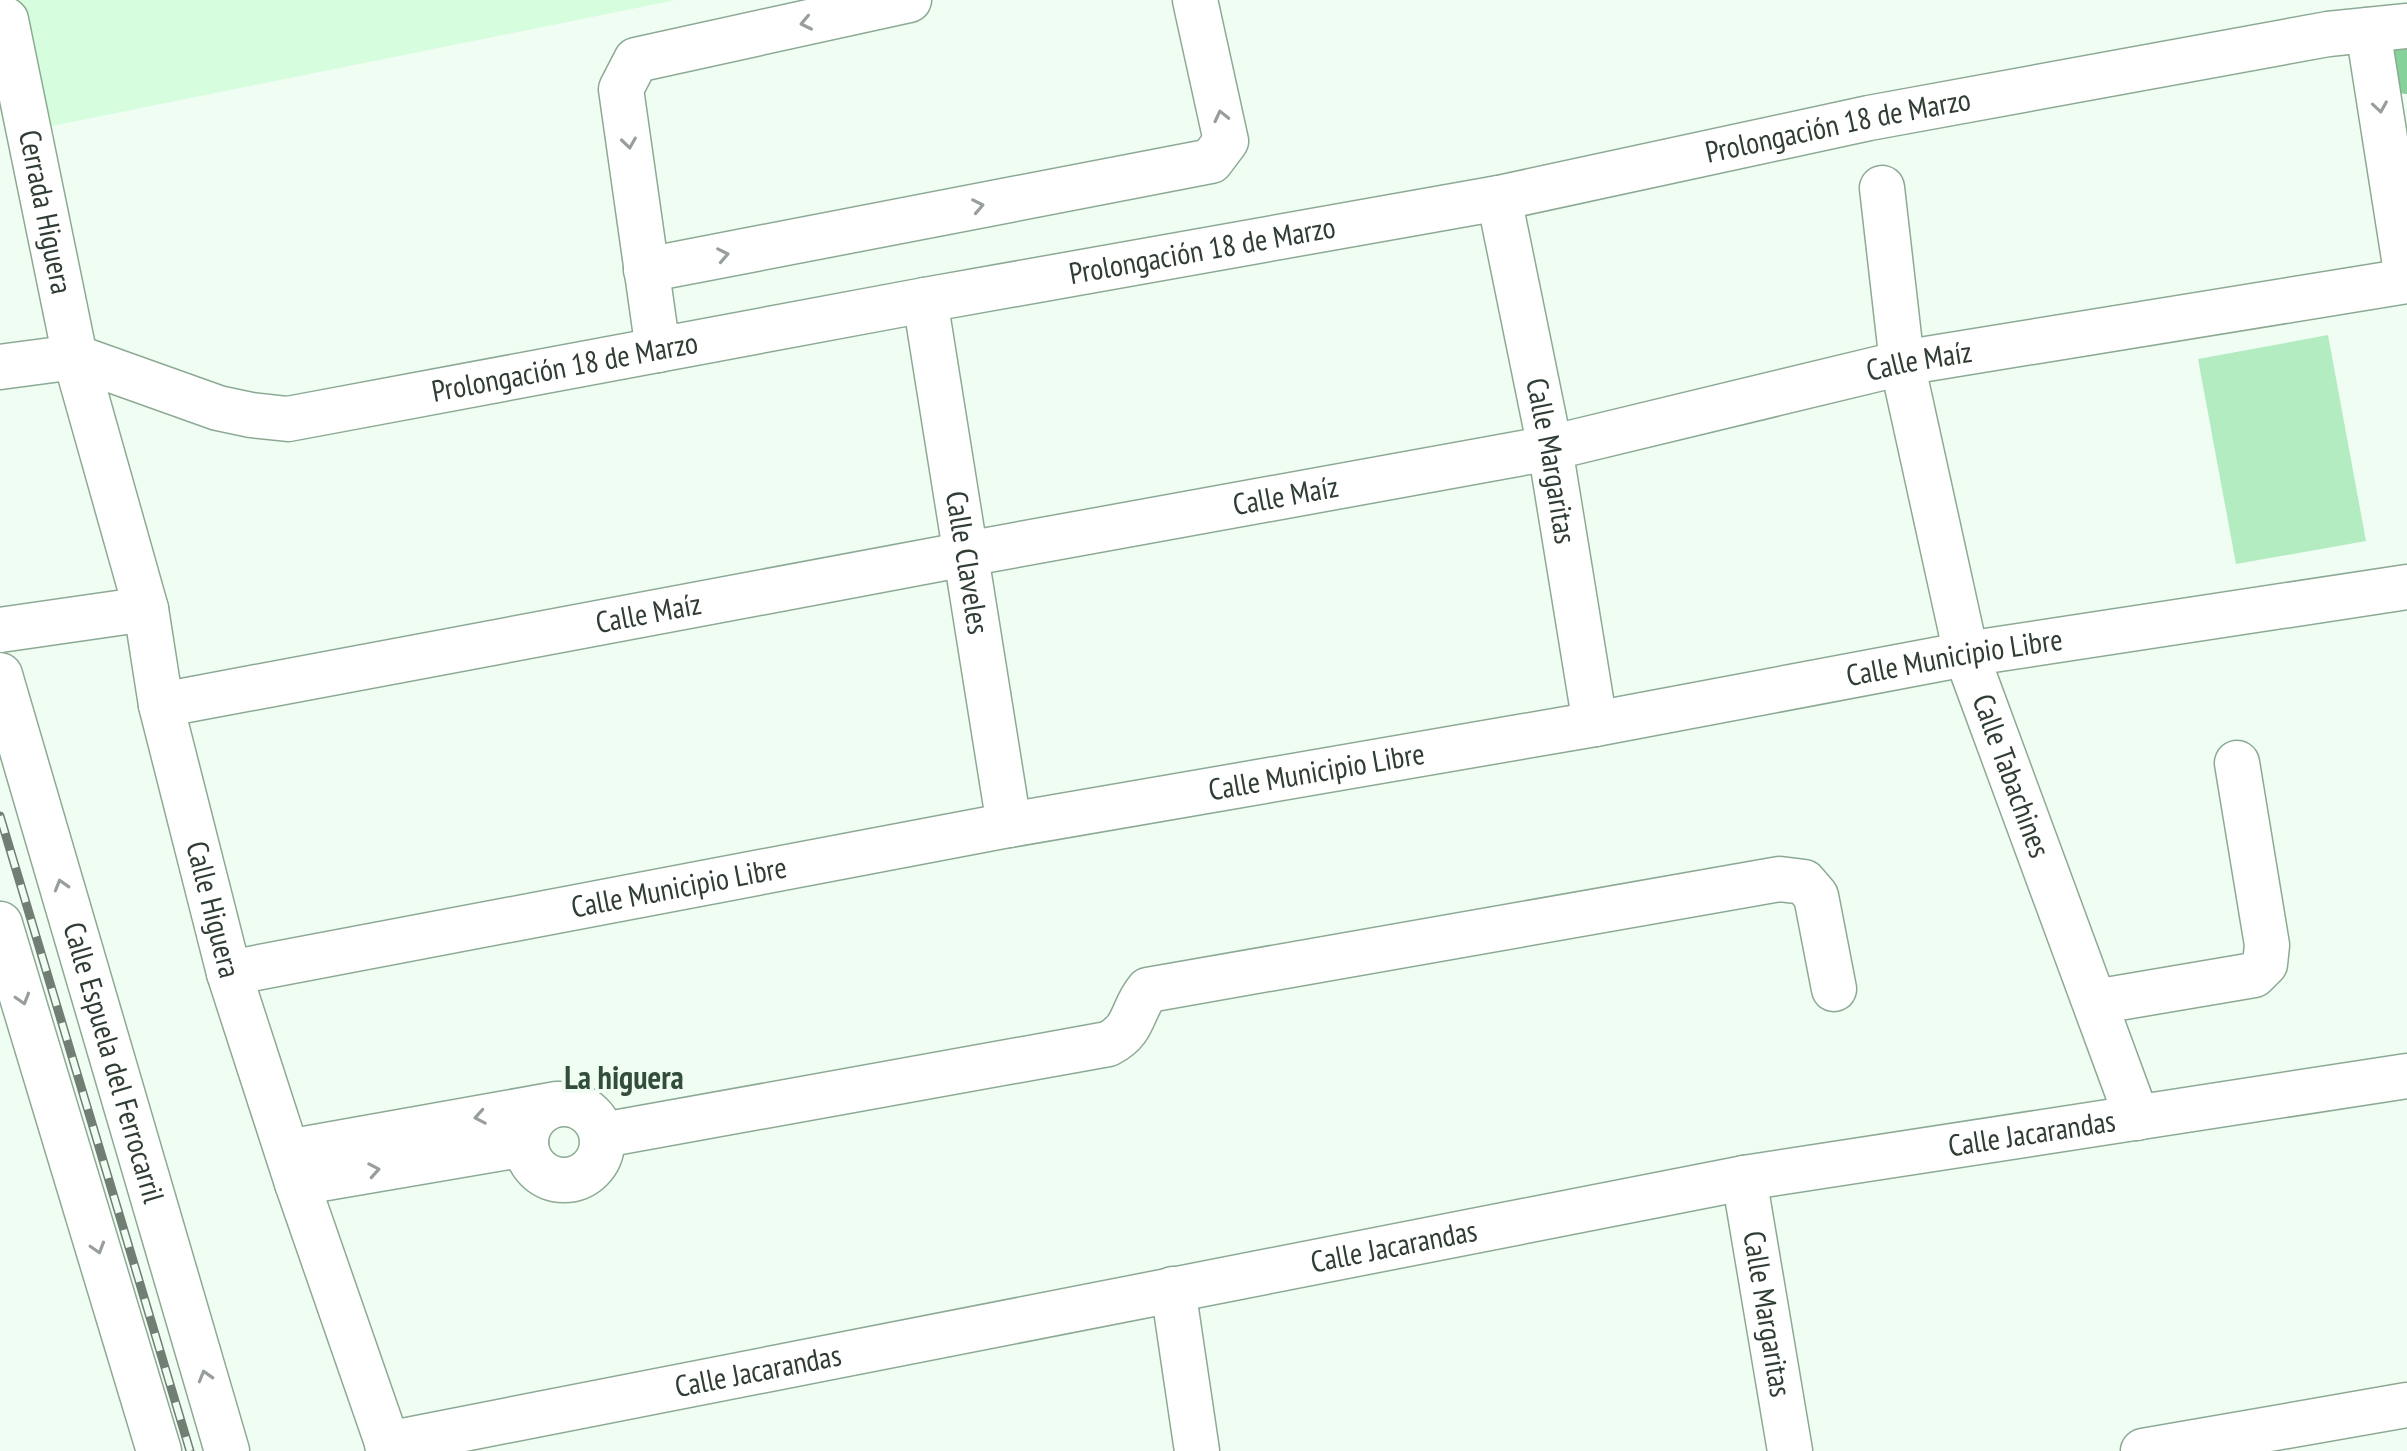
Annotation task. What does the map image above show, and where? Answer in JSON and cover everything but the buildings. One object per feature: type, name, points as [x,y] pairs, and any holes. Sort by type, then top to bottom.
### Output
[{"type":"street","points":[[658,350],[621,89],[636,60],[909,0]]},
{"type":"street","points":[[646,270],[1211,161],[1226,141],[1195,0]]},
{"type":"street","name":"Cerrada Higuera","points":[[6,20],[75,357]]},
{"type":"street","points":[[2387,28],[2407,280]]},
{"type":"street","name":"Prolongación 18 de Marzo","points":[[0,367],[75,357],[218,408],[288,419],[925,300],[1499,198],[1869,118],[2328,34],[2387,28]]},
{"type":"street","name":"Calle Tabachines","points":[[1882,188],[1902,363],[1966,654],[2137,1118]]},
{"type":"street","name":"Calle Margaritas","points":[[1499,198],[1550,448],[1595,724]]},
{"type":"street","name":"Calle Maíz","points":[[161,705],[1550,448],[1902,363],[2407,280]]},
{"type":"street","name":"Calle Claveles","points":[[925,300],[1009,825]]},
{"type":"street","name":"Calle Higuera","points":[[75,357],[146,609],[161,705],[229,973],[292,1168],[389,1448]]},
{"type":"street","name":"Calle Municipio Libre","points":[[229,973],[1009,825],[1595,724],[1966,654],[2407,587]]},
{"type":"street","points":[[0,630],[146,609]]},
{"type":"street","name":"Calle Espuela del Ferrocarril","points":[[0,675],[227,1451]]},
{"type":"street","points":[[2095,1002],[2254,975],[2265,964],[2267,945],[2237,763]]},
{"type":"street","points":[[603,1135],[1108,1044],[1131,1026],[1142,997],[1148,990],[1780,879],[1804,882],[1816,896],[1834,989]]},
{"type":"street","points":[[0,924],[159,1451]]},
{"type":"street","name":"Calle Jacarandas","points":[[389,1448],[1173,1289],[1744,1178],[2407,1076]]},
{"type":"street","points":[[292,1168],[557,1104],[572,1104],[587,1109],[597,1120],[603,1135],[603,1151],[596,1164],[584,1175],[569,1180],[554,1179],[539,1172],[529,1159],[526,1144],[527,1130],[534,1118],[544,1109],[557,1104]]},
{"type":"street","points":[[292,1168],[526,1144]]},
{"type":"street","name":"Calle Margaritas","points":[[1744,1178],[1790,1451]]},
{"type":"street","points":[[112,1295],[176,1277]]},
{"type":"street","points":[[1173,1289],[1197,1451]]},
{"type":"street","points":[[2143,1451],[2407,1405]]},
{"type":"shaded area","points":[[0,0],[676,0],[32,130]]},
{"type":"shaded area","points":[[2328,335],[2366,541],[2236,564],[2198,359]]},
{"type":"waterway","points":[[2393,44],[2407,73]]},
{"type":"railway","points":[[0,816],[190,1451]]},
{"type":"district","name":"La higuera","points":[[624,1078]]}]
